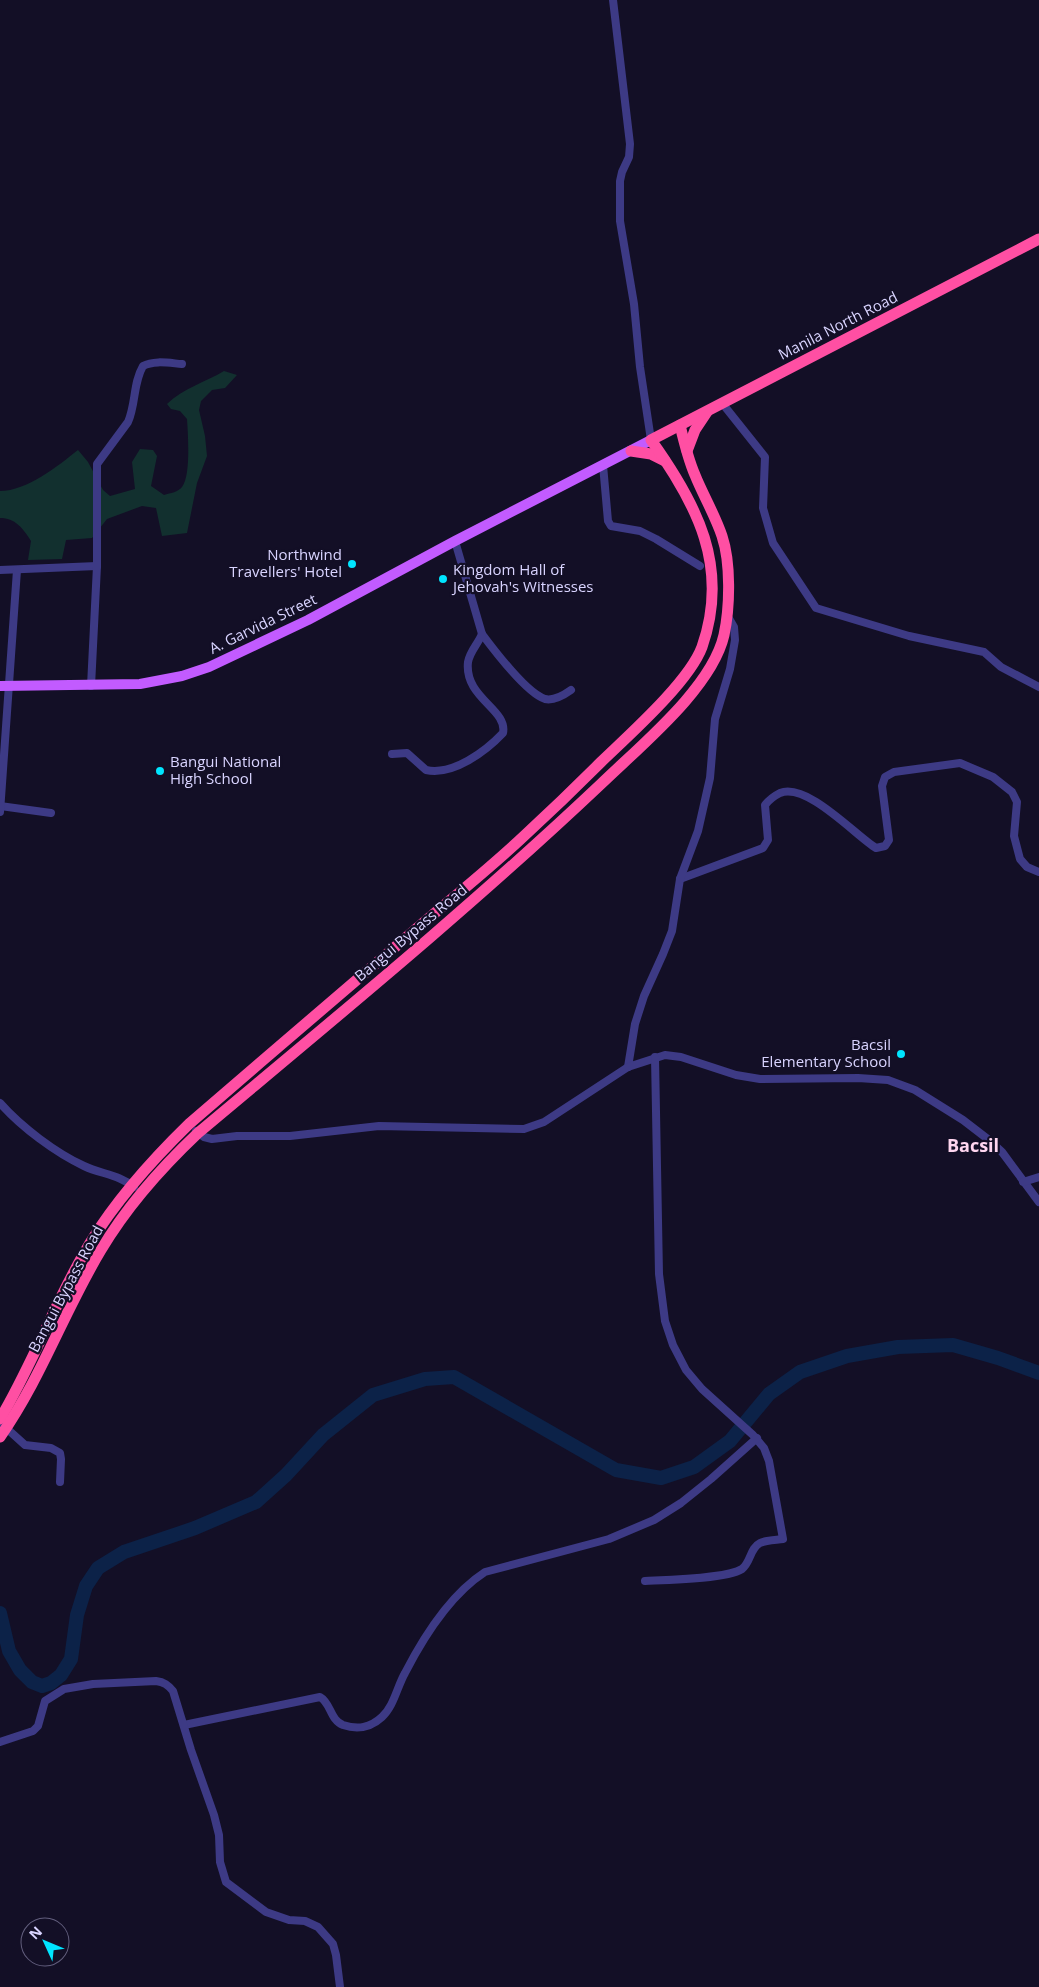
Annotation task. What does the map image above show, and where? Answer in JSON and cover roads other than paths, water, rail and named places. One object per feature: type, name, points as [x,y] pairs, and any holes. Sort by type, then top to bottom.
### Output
[{"type":"highway","name":"Manila North Road","points":[[651,440],[1039,239]]},
{"type":"highway","points":[[687,452],[695,430],[709,410]]},
{"type":"highway","name":"Bangui Bypass Road","points":[[2,1427],[35,1382],[100,1250],[115,1227],[163,1168],[198,1133],[534,847],[649,738],[706,676],[718,654],[724,636],[727,615],[727,558],[722,536],[693,470],[680,425]]},
{"type":"highway","name":"Bangui Bypass Road","points":[[2,1427],[77,1265],[105,1220],[160,1153],[189,1124],[523,837],[633,731],[677,685],[693,663],[701,649],[711,610],[712,561],[707,541],[681,483],[651,440]]},
{"type":"highway","points":[[631,451],[650,454],[667,462]]},
{"type":"highway","points":[[693,510],[708,503]]},
{"type":"main road","name":"A. Garvida Street","points":[[4,686],[140,684],[182,676],[209,667],[308,620],[455,541],[651,440]]},
{"type":"street","points":[[613,0],[630,144],[629,157],[620,181],[620,221],[634,304],[640,367],[651,440]]},
{"type":"street","points":[[91,686],[97,566],[97,464],[131,416],[134,396],[143,366],[165,362],[182,364]]},
{"type":"street","points":[[722,403],[765,457],[763,508],[773,543],[816,608],[909,636],[984,652],[1001,667],[1039,686]]},
{"type":"street","points":[[603,465],[608,521],[611,526],[640,531],[656,538],[700,566]]},
{"type":"street","points":[[455,541],[482,634],[502,660],[528,687],[544,698],[551,699],[571,690]]},
{"type":"street","points":[[0,570],[97,566]]},
{"type":"street","points":[[0,812],[4,686],[17,570]]},
{"type":"street","points":[[628,1068],[635,1024],[644,996],[672,931],[680,878],[698,831],[710,778],[715,719],[734,653],[734,627],[727,615]]},
{"type":"street","points":[[392,754],[407,753],[426,770],[445,769],[479,755],[503,733],[502,723],[495,711],[474,689],[468,675],[468,660],[482,634]]},
{"type":"street","points":[[680,878],[763,848],[768,840],[765,805],[770,799],[782,792],[796,793],[838,816],[866,842],[876,848],[885,846],[889,840],[882,786],[885,777],[894,772],[960,763],[993,777],[1012,792],[1017,802],[1014,836],[1020,858],[1027,867],[1039,872]]},
{"type":"street","points":[[0,806],[51,813]]},
{"type":"street","points":[[189,1124],[198,1133],[212,1139],[237,1136],[290,1136],[379,1126],[524,1129],[544,1122],[628,1068],[665,1055],[681,1057],[726,1072],[760,1079],[858,1078],[901,1083],[930,1098],[989,1140],[1002,1152],[1039,1202]]},
{"type":"street","points":[[645,1581],[683,1580],[738,1571],[747,1564],[757,1545],[761,1542],[783,1539],[769,1461],[764,1448],[755,1437],[702,1390],[686,1370],[673,1345],[665,1321],[658,1274],[655,1057]]},
{"type":"street","points":[[0,1103],[22,1124],[69,1158],[118,1177],[141,1194]]},
{"type":"street","points":[[1023,1182],[1039,1177]]},
{"type":"street","points":[[2,1427],[25,1445],[51,1448],[60,1453],[60,1482]]},
{"type":"street","points":[[184,1725],[320,1696],[324,1699],[331,1714],[342,1724],[362,1728],[369,1726],[383,1716],[391,1705],[404,1673],[432,1626],[473,1580],[485,1572],[609,1539],[654,1520],[681,1503],[712,1479],[755,1437]]},
{"type":"street","points":[[0,1742],[34,1731],[38,1726],[45,1701],[64,1689],[93,1684],[163,1682],[173,1691],[214,1815],[219,1835],[220,1862],[226,1882],[266,1912],[289,1920],[305,1921],[318,1927],[333,1944],[340,1987]]},
{"type":"waterway","points":[[0,1613],[9,1651],[20,1670],[32,1682],[42,1686],[51,1683],[61,1675],[71,1659],[77,1615],[86,1586],[98,1568],[124,1552],[195,1528],[256,1502],[286,1475],[323,1435],[373,1395],[425,1379],[454,1377],[616,1470],[661,1478],[694,1467],[730,1441],[769,1394],[800,1372],[847,1356],[898,1347],[953,1345],[998,1358],[1039,1373]]},
{"type":"place","name":"Northwind Travellers' Hotel","points":[[352,564]]},
{"type":"place","name":"Kingdom Hall of Jehovah's Witnesses","points":[[443,579]]},
{"type":"place","name":"Bangui National High School","points":[[160,771]]},
{"type":"place","name":"Bacsil Elementary School","points":[[901,1054]]},
{"type":"district","name":"Bacsil","points":[[973,1146]]}]
